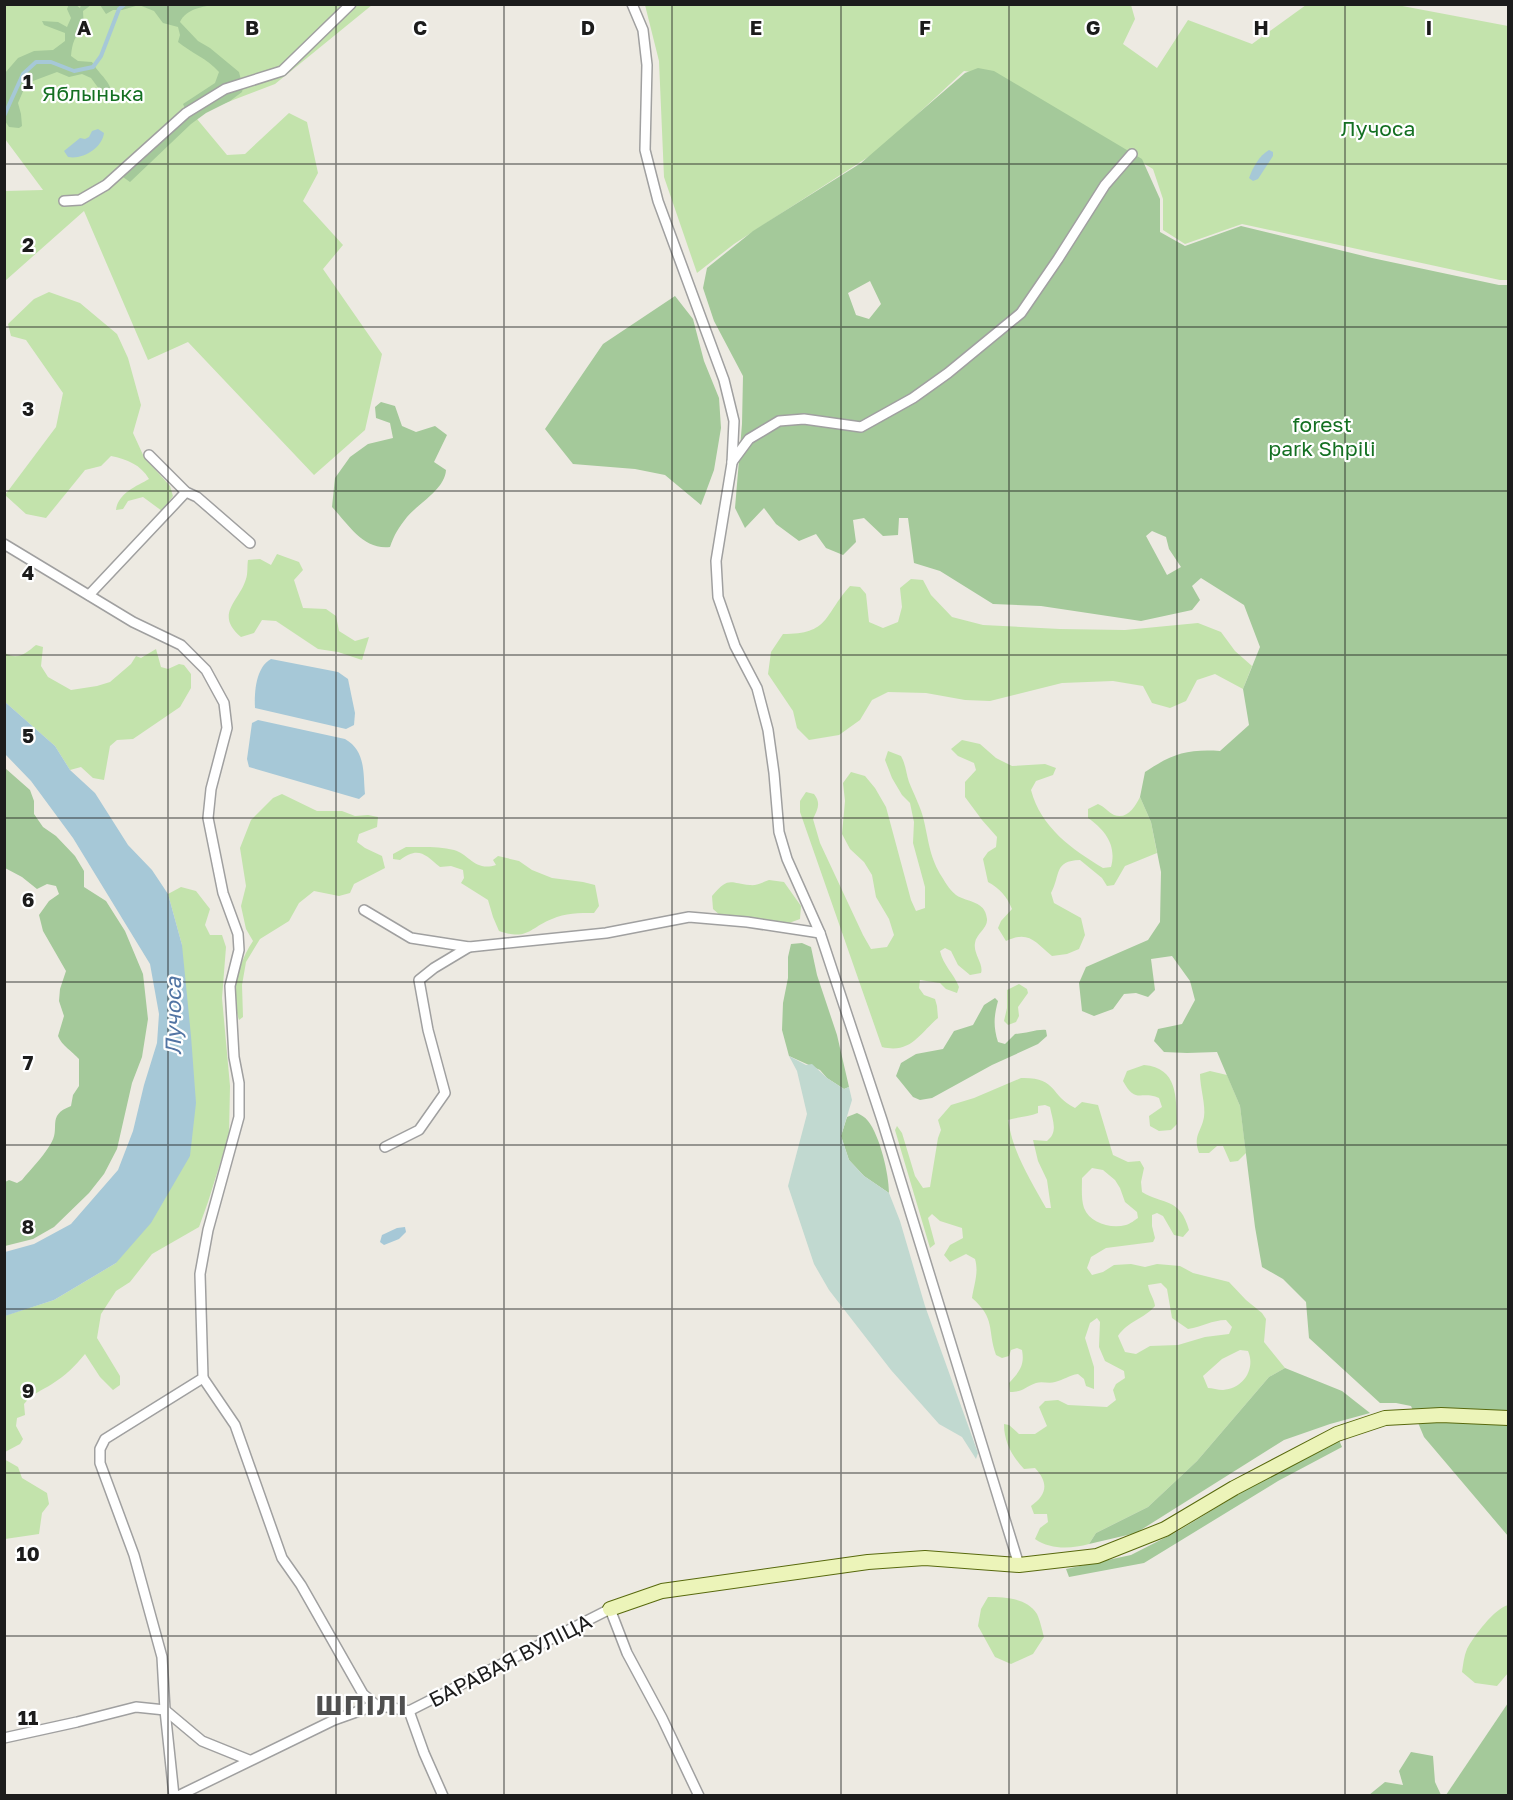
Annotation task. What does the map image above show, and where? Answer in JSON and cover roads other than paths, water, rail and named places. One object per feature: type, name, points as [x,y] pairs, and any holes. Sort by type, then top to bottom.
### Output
[{"type":"street","points":[[64,201],[80,200],[106,185],[186,113],[225,89],[282,71],[351,4]]},
{"type":"street","points":[[632,4],[643,30],[647,65],[645,150],[658,201],[724,380],[734,421],[732,463],[717,561],[718,597],[735,646],[757,688],[768,730],[779,832],[787,858],[820,933],[882,1120],[1019,1564]]},
{"type":"street","points":[[732,463],[749,439],[779,421],[804,419],[861,427],[913,398],[948,373],[1021,313],[1105,185],[1132,154]]},
{"type":"street","points":[[148,455],[186,492],[197,497],[250,543]]},
{"type":"street","points":[[89,595],[186,492]]},
{"type":"street","points":[[4,544],[133,622],[182,645],[206,670],[224,703],[227,728],[211,789],[208,818],[224,893],[238,934],[239,950],[230,986],[234,1057],[240,1083],[239,1117],[208,1230],[200,1274],[203,1378],[235,1425],[282,1558],[301,1585],[363,1694],[376,1706]]},
{"type":"street","points":[[364,909],[411,938],[469,947],[606,933],[689,917],[747,922],[820,933]]},
{"type":"street","points":[[384,1147],[419,1130],[445,1093],[428,1030],[419,981],[434,968],[469,947]]},
{"type":"street","points":[[176,1796],[165,1710],[162,1657],[134,1555],[100,1463],[100,1449],[105,1439],[203,1378]]},
{"type":"street","points":[[699,1796],[662,1718],[627,1653],[610,1609],[662,1591],[868,1562],[925,1558],[1019,1564],[1097,1556],[1165,1529],[1234,1488],[1337,1434],[1385,1418],[1441,1415],[1509,1418]]},
{"type":"street","name":"БАРАВАЯ ВУЛІЦА","points":[[176,1796],[333,1720],[376,1706],[409,1711],[610,1609]]},
{"type":"street","points":[[4,1738],[136,1707],[165,1710],[202,1741],[249,1761]]},
{"type":"street","points":[[409,1711],[443,1796]]},
{"type":"water","points":[[98,129],[104,133],[96,148],[80,157],[68,157],[64,151],[80,138],[89,137],[92,131]]},
{"type":"water","points":[[1269,150],[1273,152],[1273,156],[1258,179],[1253,181],[1249,178],[1252,170]]},
{"type":"water","points":[[271,659],[338,672],[348,679],[355,713],[354,725],[346,729],[255,708],[259,674]]},
{"type":"water","name":"Лучоса","points":[[5,702],[55,746],[70,770],[95,793],[128,845],[152,870],[168,894],[182,945],[196,1103],[190,1156],[151,1223],[116,1263],[54,1300],[5,1316],[5,1252],[34,1244],[71,1224],[118,1170],[133,1131],[157,1043],[159,1014],[150,964],[73,838],[31,781],[5,754]]},
{"type":"water","points":[[258,720],[345,739],[352,744],[360,756],[365,794],[359,799],[249,767],[247,759],[252,723]]},
{"type":"water","points":[[405,1227],[406,1232],[399,1239],[384,1245],[380,1242],[382,1235]]},
{"type":"waterway","points":[[4,116],[23,74],[36,62],[51,62],[74,71],[93,67],[101,56],[119,9],[125,4]]},
{"type":"district","name":"ШПІЛІ","points":[[362,1705]]},
{"type":"park label","name":"Яблынька","points":[[93,93]]},
{"type":"park label","name":"forest park Shpili","points":[[1322,436]]}]
